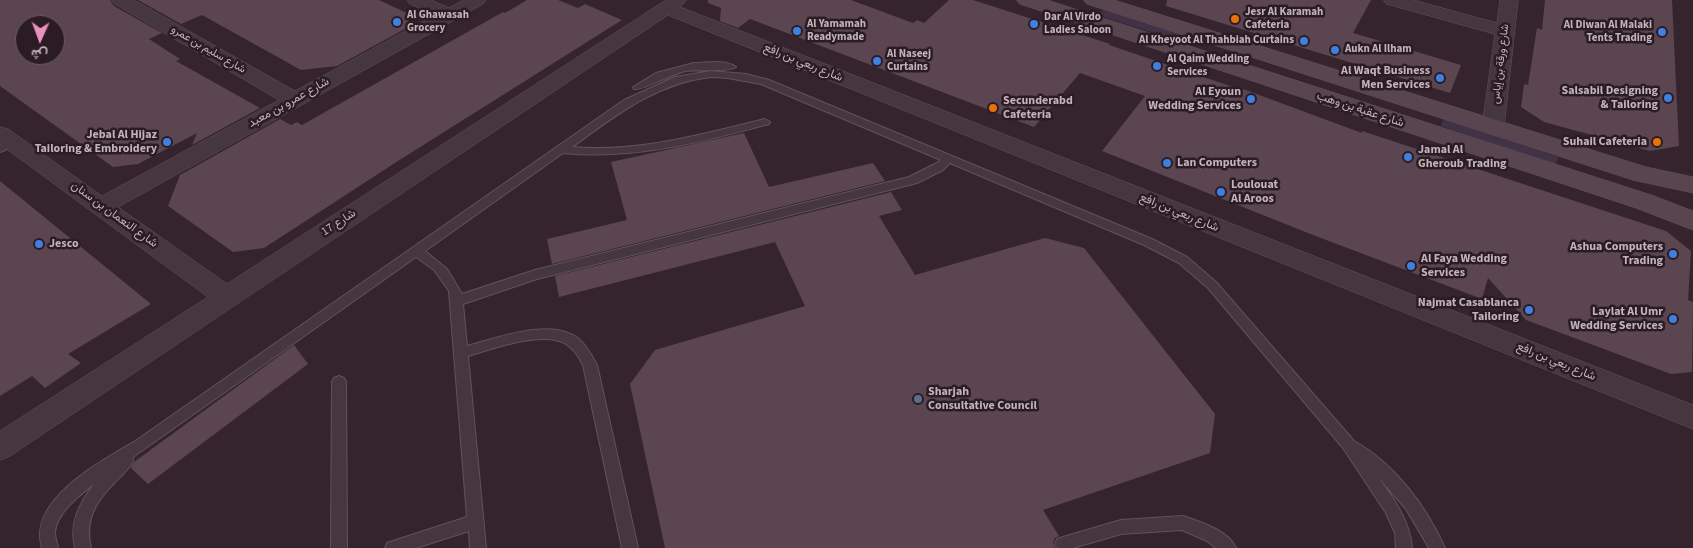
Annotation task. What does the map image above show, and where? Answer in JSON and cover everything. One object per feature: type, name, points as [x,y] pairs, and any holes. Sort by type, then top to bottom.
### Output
[{"type":"street","points":[[416,0],[450,15]]},
{"type":"street","name":"شارع عمرو بن معبد","points":[[101,206],[478,0]]},
{"type":"street","name":"شارع عقبة بن وهب","points":[[1027,0],[1645,202],[1693,221]]},
{"type":"street","name":"شارع عقبة بن وهب","points":[[1094,0],[1642,174],[1693,185]]},
{"type":"street","points":[[1393,0],[1505,31]]},
{"type":"street","name":"شارع ورقة بن إياس","points":[[1493,127],[1509,0]]},
{"type":"street","name":"شارع سليم بن عمرو","points":[[129,2],[295,100]]},
{"type":"street","name":"شارع 17","points":[[0,447],[672,4]]},
{"type":"street","name":"شارع ربعي بن رافع","points":[[672,4],[1693,417]]},
{"type":"street","points":[[1272,81],[1297,79],[1346,93],[1356,92],[1358,89],[1355,83]]},
{"type":"street","name":"شارع النعمان بن سنان","points":[[4,142],[101,206],[227,297]]},
{"type":"lane","points":[[50,548],[48,529],[56,511],[71,493],[111,463],[139,446],[628,102],[653,88],[682,77],[708,74],[734,75],[765,82],[1148,242],[1183,260],[1212,284],[1348,444],[1391,508],[1402,533],[1404,548]]},
{"type":"lane","points":[[561,149],[583,152],[629,152],[765,122]]},
{"type":"lane","points":[[456,301],[535,275],[913,180],[939,167],[948,158]]},
{"type":"lane","points":[[414,251],[432,261],[446,274],[455,291],[478,548]]},
{"type":"lane","points":[[460,353],[523,337],[545,334],[567,338],[582,349],[590,365],[630,548]]},
{"type":"lane","points":[[339,382],[339,548]]},
{"type":"lane","points":[[1348,444],[1368,457],[1386,474],[1427,527],[1437,548]]},
{"type":"lane","points":[[83,548],[79,537],[86,508],[107,479],[139,446]]},
{"type":"lane","points":[[393,548],[475,522]]},
{"type":"lane","points":[[1063,544],[1121,527],[1183,523],[1213,536],[1228,548]]},
{"type":"shaded area","points":[[1103,10],[1188,37],[1189,39],[1182,42],[1098,15]]},
{"type":"shaded area","points":[[1444,119],[1558,157],[1556,165],[1441,126]]},
{"type":"building","points":[[0,0],[110,0],[114,6],[162,33],[149,39],[180,59],[176,61],[260,108],[192,145],[197,133],[138,164],[113,167],[0,86]]},
{"type":"building","points":[[138,0],[379,0],[411,15],[405,29],[337,66],[301,70],[202,15],[181,24]]},
{"type":"building","points":[[527,0],[558,0],[578,8],[585,4],[622,20],[264,248],[233,252],[168,206],[180,175],[280,119],[291,125],[297,122],[302,125]]},
{"type":"building","points":[[708,0],[851,0],[913,23],[917,20],[924,23],[949,0],[973,0],[1243,89],[1362,133],[1362,131],[1666,231],[1691,251],[1688,300],[1693,302],[1692,372],[1671,374],[1526,320],[1488,278],[1482,299],[1313,235],[1102,151],[1145,96],[1080,73],[1034,127],[750,19],[738,28],[720,21],[721,8],[708,3]]},
{"type":"building","points":[[1167,0],[1371,0],[1353,33],[1461,65],[1450,93],[1166,6]]},
{"type":"building","points":[[1545,0],[1672,0],[1679,146],[1650,151],[1544,122],[1521,107],[1524,84],[1528,85],[1537,28],[1542,30]]},
{"type":"building","points":[[744,133],[769,187],[873,163],[885,181],[552,264],[547,239],[627,220],[611,162]]},
{"type":"building","name":"Jesco","points":[[0,181],[151,304],[68,354],[81,363],[45,388],[32,376],[0,396]]},
{"type":"building","name":"Sharjah Consultative Council","points":[[891,192],[902,210],[879,216],[915,275],[1045,238],[1084,248],[1215,414],[1210,453],[1043,510],[1059,536],[1055,538],[1053,543],[1055,548],[665,548],[630,384],[655,350],[805,306],[775,242],[559,297],[555,276]]},
{"type":"building","points":[[294,345],[308,364],[148,484],[131,468],[134,462]]},
{"type":"place","name":"Jesr Al Karamah Cafeteria","points":[[1235,19]]},
{"type":"place","name":"Al Ghawasah Grocery","points":[[397,22]]},
{"type":"place","name":"Dar Al Virdo Ladies Saloon","points":[[1034,24]]},
{"type":"place","name":"Al Yamamah Readymade","points":[[797,31]]},
{"type":"place","name":"Al Diwan Al Malaki Tents Trading","points":[[1662,32]]},
{"type":"place","name":"Al Kheyoot Al Thahbiah Curtains","points":[[1304,41]]},
{"type":"place","name":"Aukn Al Ilham","points":[[1335,50]]},
{"type":"place","name":"Al Naseej Curtains","points":[[877,61]]},
{"type":"place","name":"Al Qaim Wedding Services","points":[[1157,66]]},
{"type":"place","name":"Al Waqt Business Men Services","points":[[1440,78]]},
{"type":"place","name":"Salsabil Designing & Tailoring","points":[[1668,98]]},
{"type":"place","name":"Al Eyoun Wedding Services","points":[[1251,99]]},
{"type":"place","name":"Secunderabd Cafeteria","points":[[993,108]]},
{"type":"place","name":"Jebal Al Hijaz Tailoring & Embroidery","points":[[167,142]]},
{"type":"place","name":"Suhail Cafeteria","points":[[1657,142]]},
{"type":"place","name":"Jamal Al Gheroub Trading","points":[[1408,157]]},
{"type":"place","name":"Lan Computers","points":[[1167,163]]},
{"type":"place","name":"Loulouat Al Aroos","points":[[1221,192]]},
{"type":"place","name":"Jesco","points":[[39,244]]},
{"type":"place","name":"Ashua Computers Trading","points":[[1673,254]]},
{"type":"place","name":"Al Faya Wedding Services","points":[[1411,266]]},
{"type":"place","name":"Najmat Casablanca Tailoring","points":[[1529,310]]},
{"type":"place","name":"Laylat Al Umr Wedding Services","points":[[1673,319]]},
{"type":"place","name":"Sharjah Consultative Council","points":[[918,399]]}]
